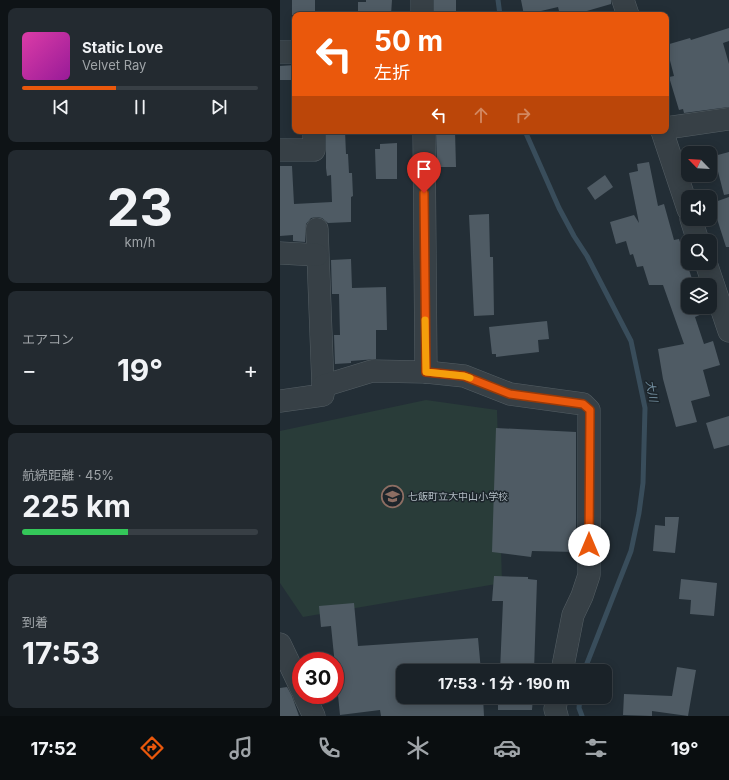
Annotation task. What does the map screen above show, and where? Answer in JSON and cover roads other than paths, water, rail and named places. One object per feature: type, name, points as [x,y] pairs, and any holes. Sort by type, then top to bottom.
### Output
[{"type":"street","points":[[422,0],[422,12]]},
{"type":"street","points":[[623,0],[627,12]]},
{"type":"street","points":[[280,52],[292,52]]},
{"type":"street","points":[[669,128],[729,119]]},
{"type":"street","points":[[280,150],[314,150],[314,134]]},
{"type":"street","points":[[424,134],[426,372]]},
{"type":"street","points":[[663,134],[682,190]]},
{"type":"street","points":[[280,401],[323,395],[317,228]]},
{"type":"street","points":[[280,253],[317,255]]},
{"type":"street","points":[[708,270],[729,331]]},
{"type":"street","points":[[323,386],[372,371],[426,372],[464,376],[510,394],[583,404],[590,410],[589,575],[582,596],[573,615],[563,664]]},
{"type":"street","points":[[280,644],[292,679]]},
{"type":"street","points":[[308,704],[314,716]]},
{"type":"street","points":[[556,704],[555,709],[557,716]]},
{"type":"waterway","name":"大川","points":[[498,0],[500,12]]},
{"type":"waterway","name":"大川","points":[[526,134],[559,208],[587,256],[631,341],[645,408],[643,483],[639,513],[631,551],[587,664]]},
{"type":"waterway","name":"大川","points":[[579,704],[579,708],[582,716]]},
{"type":"place","name":"七飯町立大中山小学校","points":[[393,496]]}]
